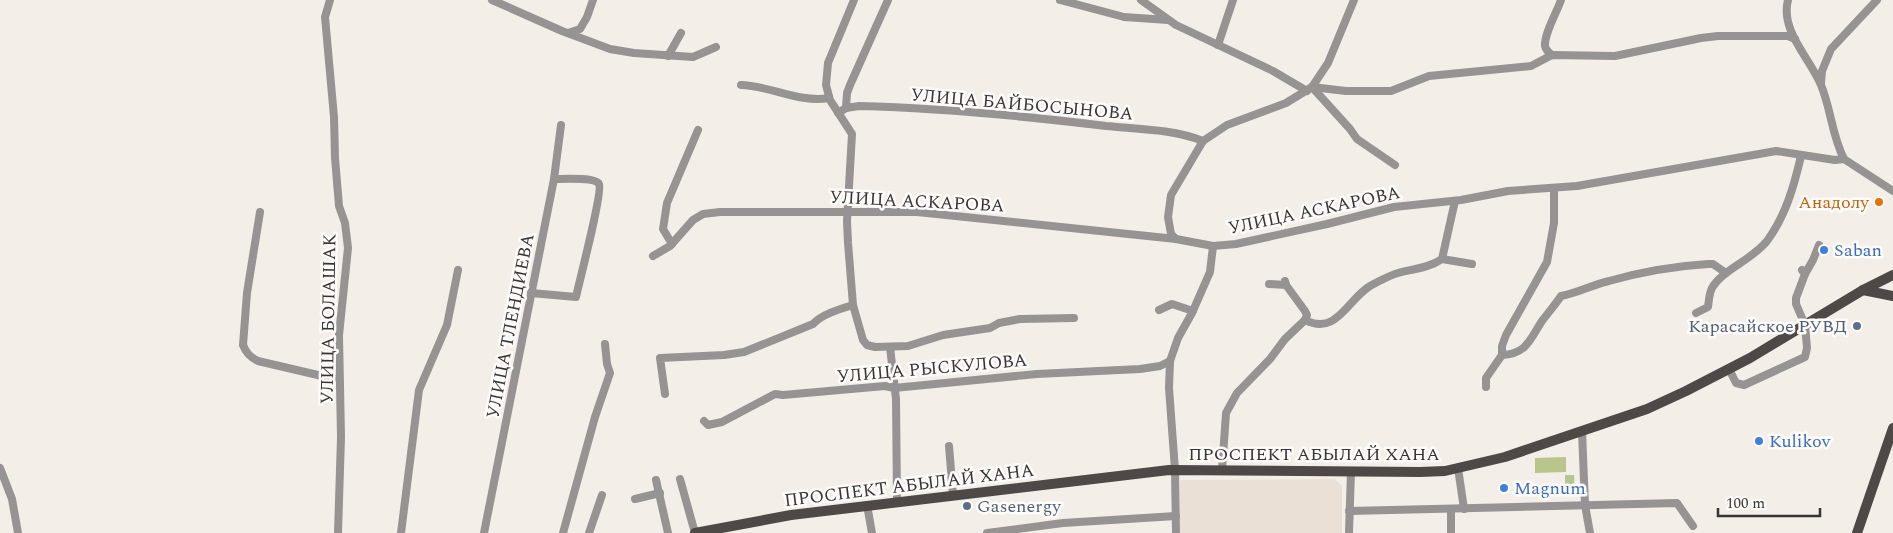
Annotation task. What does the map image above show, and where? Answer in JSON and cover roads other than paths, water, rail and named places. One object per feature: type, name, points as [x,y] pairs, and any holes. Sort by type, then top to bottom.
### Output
[{"type":"main road","name":"ПРОСПЕКТ АБЫЛАЙ ХАНА","points":[[695,533],[791,515],[867,505],[1175,470],[1445,471],[1505,457],[1647,409],[1729,369],[1893,273]]},
{"type":"main road","points":[[1864,290],[1893,296]]},
{"type":"main road","points":[[1857,533],[1893,428]]},
{"type":"street","name":"УЛИЦА БОЛАШАК","points":[[330,0],[325,17],[339,206],[345,223],[348,248],[339,335],[341,437],[338,533]]},
{"type":"street","points":[[492,0],[610,49],[634,53],[693,57],[716,47]]},
{"type":"street","points":[[568,33],[580,29],[593,0]]},
{"type":"street","points":[[854,0],[828,63],[826,77],[829,98],[852,134],[848,243],[853,305],[863,340],[867,345],[890,347],[919,344],[943,335],[984,329],[999,323],[1020,319],[1074,318]]},
{"type":"street","points":[[846,108],[847,93],[850,85],[888,0]]},
{"type":"street","points":[[1060,0],[1124,17],[1170,20]]},
{"type":"street","points":[[1142,0],[1170,20],[1218,46],[1309,89],[1357,138],[1395,165]]},
{"type":"street","points":[[1218,46],[1233,0]]},
{"type":"street","points":[[1176,239],[1172,234],[1168,217],[1171,195],[1203,141],[1227,125],[1286,103],[1309,89],[1328,62],[1354,0]]},
{"type":"street","points":[[1552,55],[1547,52],[1545,46],[1561,0]]},
{"type":"street","points":[[1788,0],[1787,21],[1821,85],[1838,148],[1844,159],[1893,191]]},
{"type":"street","points":[[1821,85],[1822,71],[1831,49],[1877,0]]},
{"type":"street","points":[[668,56],[680,33]]},
{"type":"street","points":[[1309,89],[1346,92],[1391,91],[1429,76],[1531,66],[1552,55],[1615,56],[1673,43],[1718,36],[1788,36],[1796,39]]},
{"type":"street","points":[[741,85],[776,90],[804,98],[829,98]]},
{"type":"street","name":"УЛИЦА БАЙБОСЫНОВА","points":[[840,115],[846,108],[859,106],[1030,117],[1157,131],[1193,137],[1203,141]]},
{"type":"street","name":"УЛИЦА ТЛЕНДИЕВА","points":[[484,533],[554,179],[561,125]]},
{"type":"street","points":[[672,244],[663,229],[664,217],[670,194],[698,130]]},
{"type":"street","name":"УЛИЦА АСКАРОВА","points":[[653,256],[672,244],[693,220],[703,214],[720,212],[917,212],[1176,239],[1213,246],[1255,240],[1394,206],[1455,201],[1508,192],[1554,188],[1662,172],[1776,150],[1801,156],[1835,160],[1844,159]]},
{"type":"street","points":[[1696,313],[1708,307],[1712,288],[1726,273],[1747,260],[1766,241],[1786,209],[1801,156]]},
{"type":"street","points":[[531,293],[576,297],[597,210],[600,184],[582,179],[554,179]]},
{"type":"street","points":[[1486,387],[1486,378],[1502,355],[1502,346],[1506,334],[1547,262],[1554,223],[1554,188]]},
{"type":"street","points":[[1306,320],[1315,325],[1327,324],[1341,315],[1348,305],[1370,286],[1391,276],[1435,264],[1442,259],[1455,201]]},
{"type":"street","points":[[260,212],[247,293],[242,345],[252,358],[258,361],[322,376],[339,378]]},
{"type":"street","points":[[1729,369],[1736,383],[1744,384],[1806,357],[1806,325],[1796,304],[1796,298],[1804,272],[1813,260],[1818,245]]},
{"type":"street","points":[[1176,533],[1175,470],[1169,388],[1170,362],[1178,338],[1193,311],[1210,272],[1213,246]]},
{"type":"street","points":[[1442,259],[1472,264]]},
{"type":"street","points":[[1502,355],[1517,352],[1528,344],[1541,322],[1561,296],[1573,294],[1612,280],[1674,267],[1713,264],[1726,273]]},
{"type":"street","points":[[401,533],[419,390],[447,325],[458,270]]},
{"type":"street","points":[[1222,470],[1226,413],[1237,392],[1270,359],[1284,339],[1306,320],[1305,310],[1286,283],[1269,284]]},
{"type":"street","points":[[1159,310],[1172,304],[1193,311]]},
{"type":"street","points":[[665,394],[660,358],[744,352],[814,324],[817,320],[853,305]]},
{"type":"street","points":[[563,533],[595,417],[610,373],[605,344]]},
{"type":"street","points":[[890,347],[896,398],[897,502]]},
{"type":"street","name":"УЛИЦА РЫСКУЛОВА","points":[[704,421],[708,425],[722,422],[775,394],[782,395],[885,386],[894,388],[1037,374],[1140,368],[1160,366],[1170,362]]},
{"type":"street","points":[[1582,431],[1585,504],[1590,533]]},
{"type":"street","points":[[949,446],[953,495]]},
{"type":"street","points":[[1458,468],[1464,509]]},
{"type":"street","points":[[1349,533],[1351,471]]},
{"type":"street","points":[[1,473],[12,499],[18,533]]},
{"type":"street","points":[[680,479],[695,533]]},
{"type":"street","points":[[666,482],[657,482],[668,533]]},
{"type":"street","points":[[635,499],[660,493]]},
{"type":"street","points":[[589,533],[602,495]]},
{"type":"street","points":[[1349,511],[1677,503],[1693,526]]},
{"type":"street","points":[[867,505],[872,533]]},
{"type":"street","points":[[1450,509],[1451,533]]},
{"type":"street","points":[[986,533],[1063,523],[1176,516]]},
{"type":"place","name":"Анадолу","points":[[1879,202]]},
{"type":"place","name":"Saban","points":[[1824,250]]},
{"type":"place","name":"Карасайское РУВД","points":[[1857,326]]},
{"type":"place","name":"Kulikov","points":[[1759,441]]},
{"type":"place","name":"Magnum","points":[[1504,488]]},
{"type":"place","name":"Gasenergy","points":[[967,506]]}]
